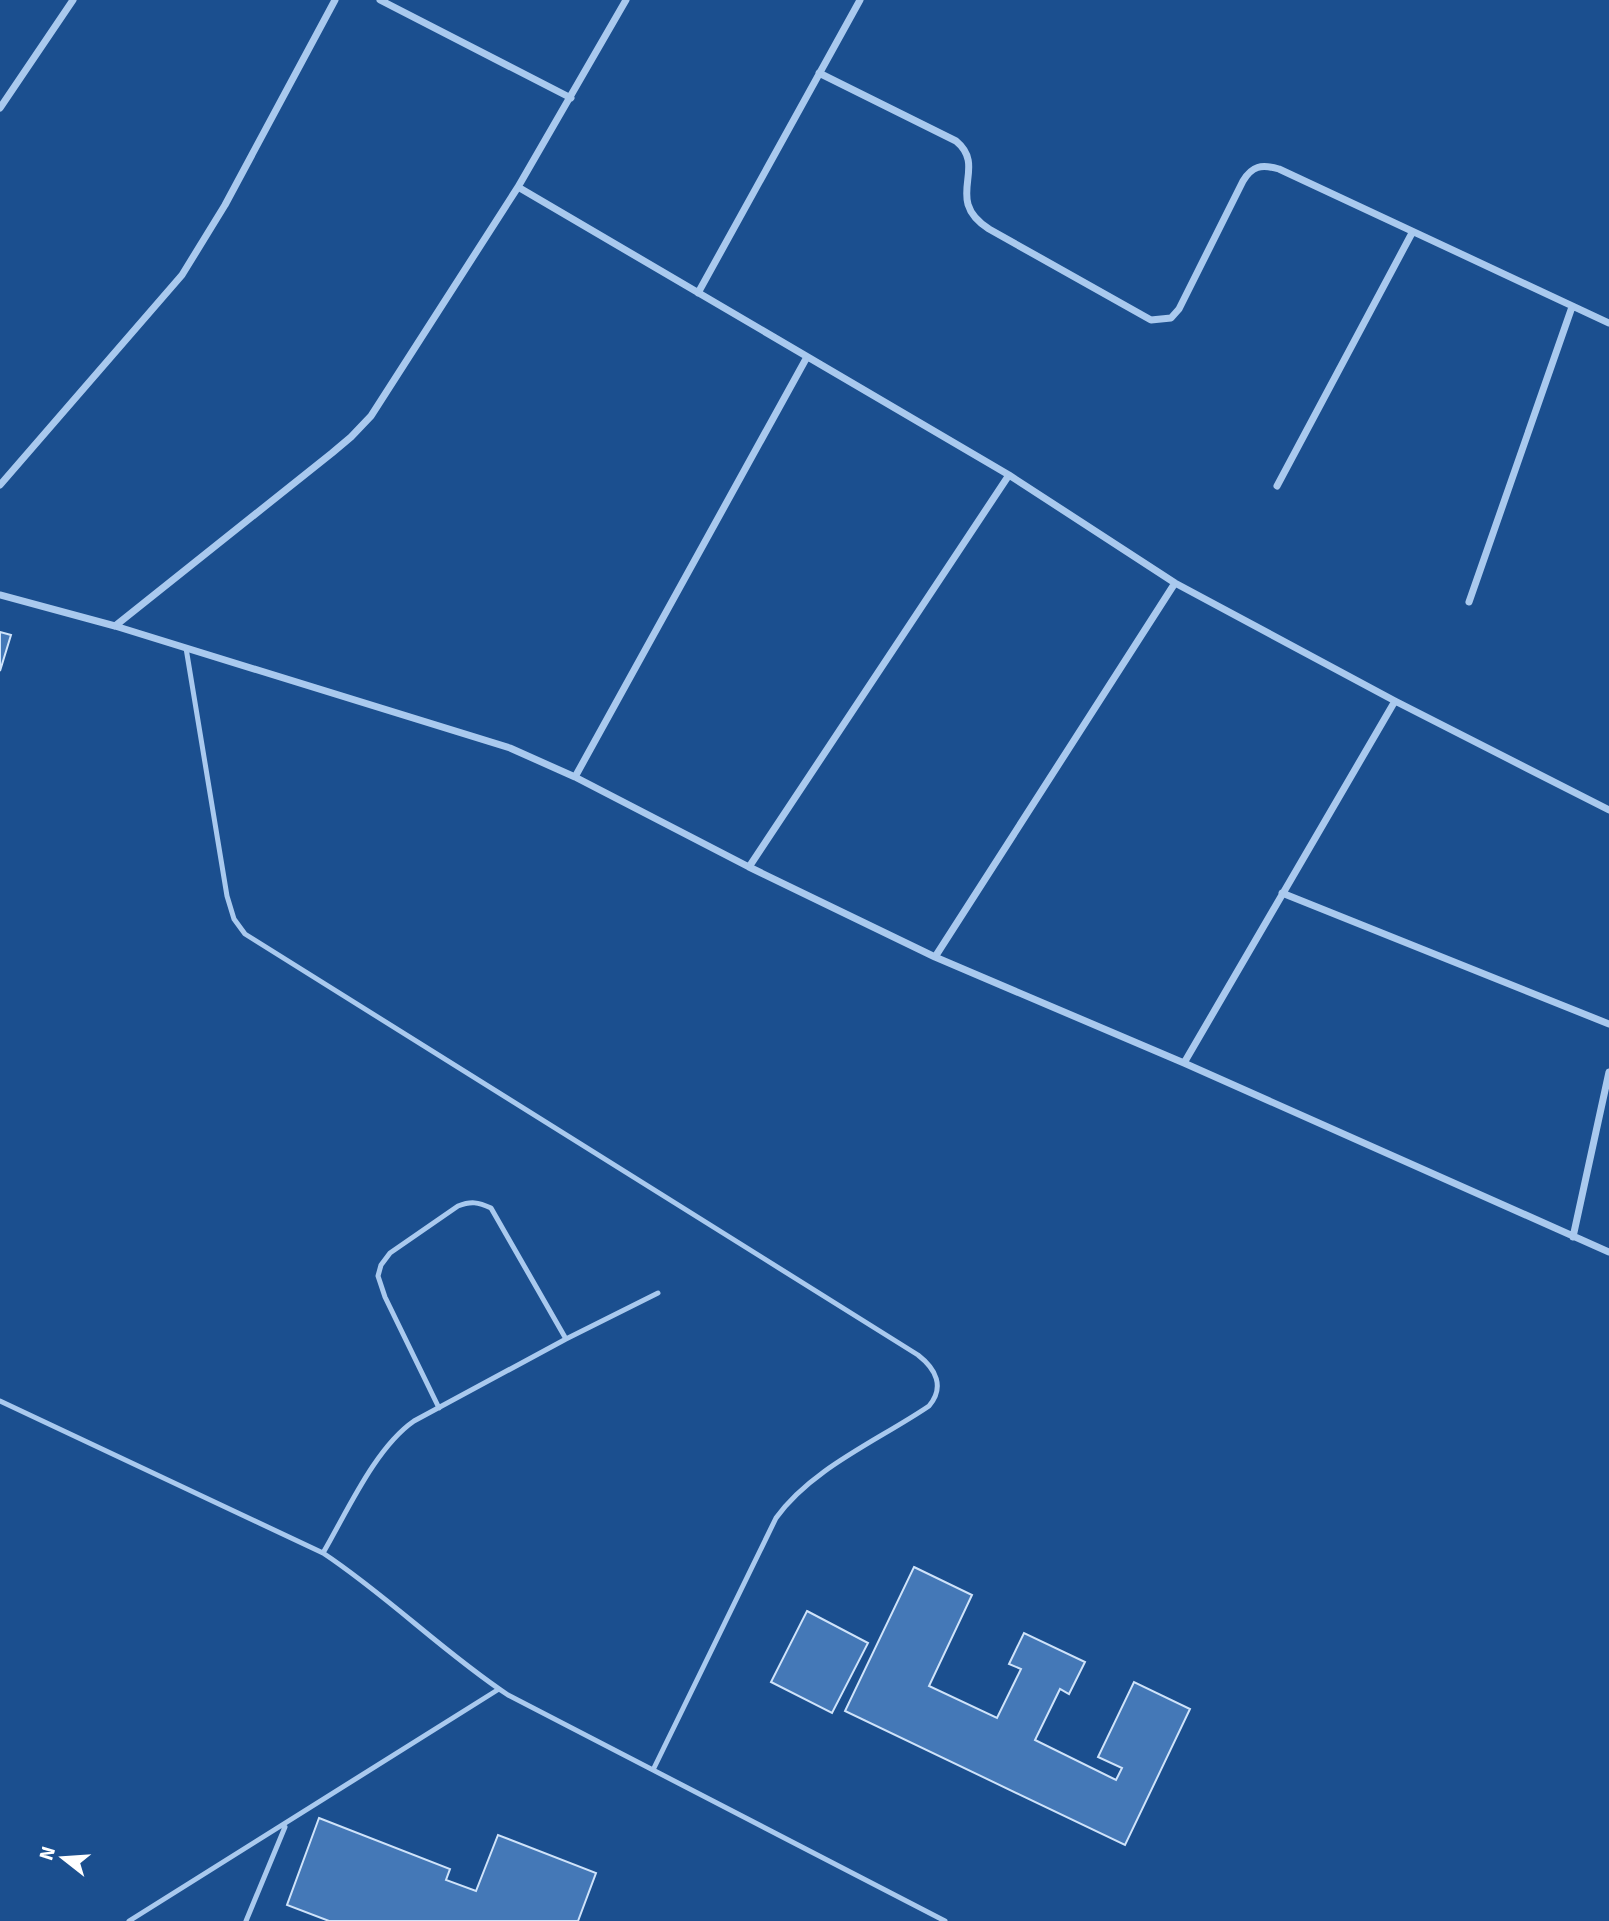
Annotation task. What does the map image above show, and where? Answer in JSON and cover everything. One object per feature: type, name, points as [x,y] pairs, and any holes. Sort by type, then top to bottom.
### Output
[{"type":"street","points":[[0,108],[73,0]]},
{"type":"street","points":[[0,485],[182,275],[226,205],[335,0]]},
{"type":"street","points":[[380,0],[570,98]]},
{"type":"street","points":[[115,626],[341,445],[371,416],[517,187],[626,0]]},
{"type":"street","points":[[698,293],[860,0]]},
{"type":"street","points":[[820,73],[956,141],[970,160],[966,201],[975,218],[1151,320],[1171,318],[1179,309],[1242,181],[1254,168],[1261,166],[1279,169],[1609,324]]},
{"type":"street","points":[[517,187],[1009,475],[1175,583],[1395,701],[1609,810]]},
{"type":"street","points":[[1277,486],[1412,233]]},
{"type":"street","points":[[1469,602],[1572,306]]},
{"type":"street","points":[[575,777],[807,357]]},
{"type":"street","points":[[749,867],[1009,475]]},
{"type":"street","points":[[935,957],[1175,583]]},
{"type":"street","points":[[0,596],[115,626],[510,748],[575,777],[749,867],[935,957],[1184,1063],[1609,1252]]},
{"type":"street","points":[[1184,1063],[1395,701]]},
{"type":"street","points":[[1282,893],[1609,1024]]},
{"type":"street","points":[[1573,1237],[1609,1072]]},
{"type":"lane","points":[[186,648],[227,896],[234,919],[245,934],[918,1355],[929,1364],[937,1377],[937,1391],[929,1406],[818,1476],[787,1502],[776,1518],[653,1770]]},
{"type":"lane","points":[[439,1408],[385,1297],[378,1276],[381,1265],[390,1253],[458,1206],[470,1202],[491,1208],[566,1339]]},
{"type":"lane","points":[[323,1553],[389,1443],[399,1432],[566,1339],[658,1293]]},
{"type":"lane","points":[[0,1401],[323,1553],[499,1689],[945,1921]]},
{"type":"lane","points":[[129,1921],[499,1689]]},
{"type":"lane","points":[[246,1921],[285,1824]]},
{"type":"building","points":[[0,632],[11,635],[0,671]]},
{"type":"building","points":[[914,1567],[972,1595],[929,1686],[997,1718],[1021,1669],[1009,1664],[1024,1633],[1085,1662],[1069,1694],[1060,1689],[1035,1740],[1116,1780],[1122,1768],[1098,1757],[1134,1682],[1190,1709],[1125,1845],[845,1711]]},
{"type":"building","points":[[807,1611],[868,1643],[832,1713],[771,1682]]},
{"type":"building","points":[[319,1818],[450,1869],[446,1880],[476,1891],[498,1835],[596,1873],[578,1921],[329,1921],[287,1905]]}]
